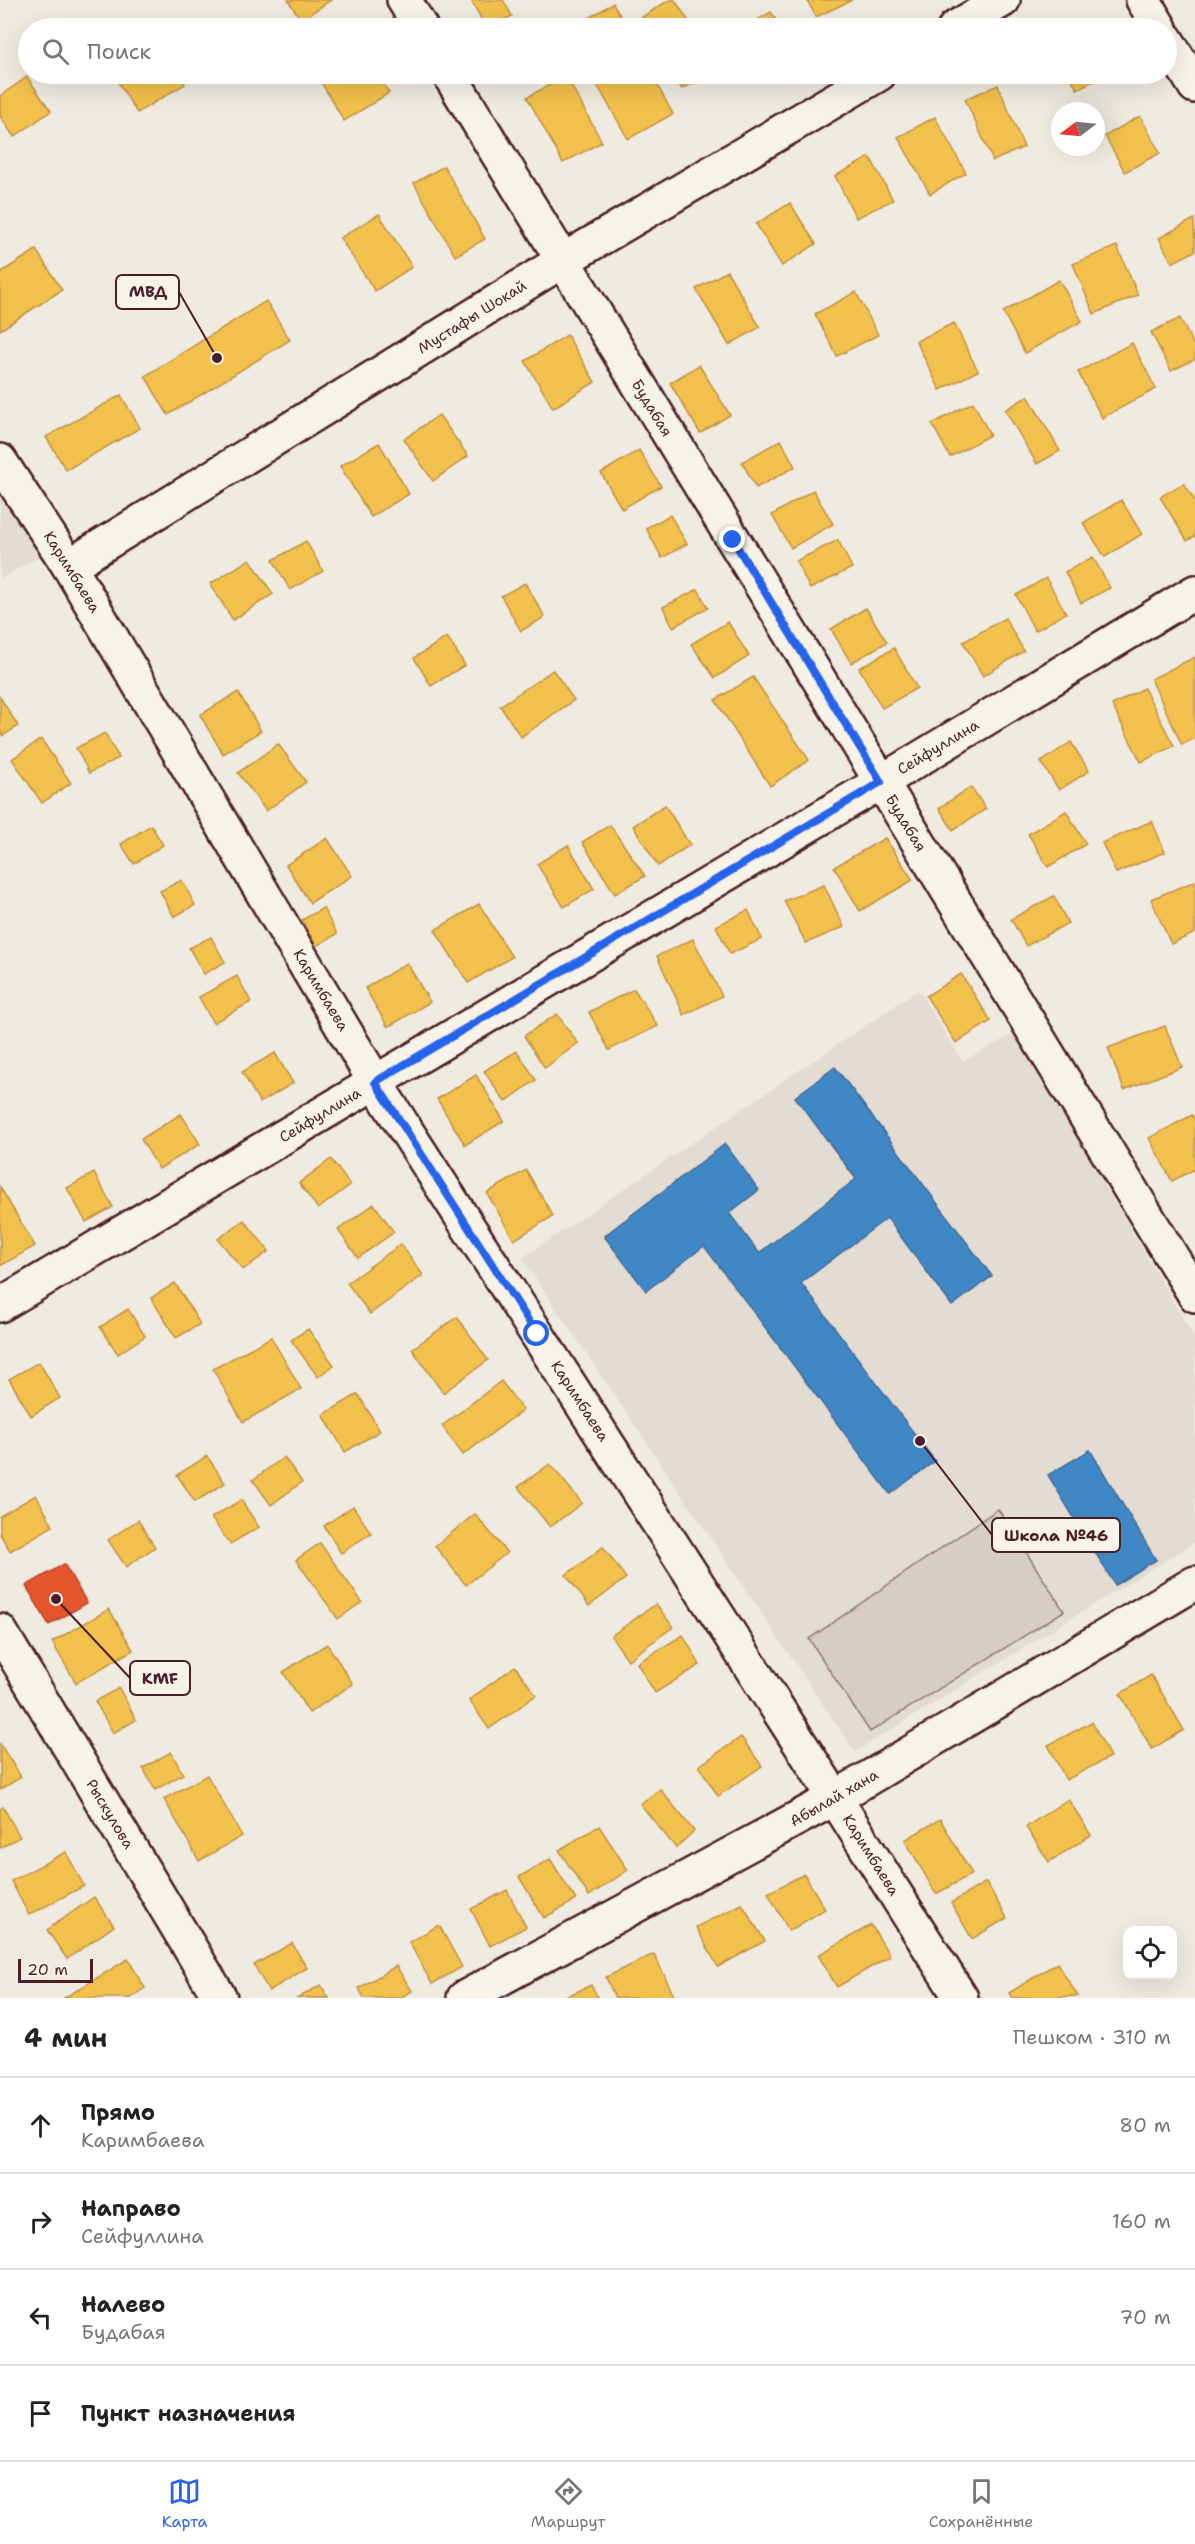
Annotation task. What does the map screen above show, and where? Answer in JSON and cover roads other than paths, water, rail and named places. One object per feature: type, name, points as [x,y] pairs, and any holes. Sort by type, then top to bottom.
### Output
[{"type":"street","points":[[404,0],[415,18]]},
{"type":"street","points":[[972,18],[1003,0]]},
{"type":"street","points":[[1143,0],[1154,18]]},
{"type":"street","points":[[1177,56],[1195,86]]},
{"type":"street","name":"Будабая","points":[[454,84],[1195,1295]]},
{"type":"street","name":"Мустафы Шокай","points":[[69,566],[562,261],[862,84]]},
{"type":"street","name":"Каримбаева","points":[[0,461],[69,566],[375,1082],[836,1798],[961,1998]]},
{"type":"street","name":"Сейфуллина","points":[[0,1305],[881,782],[1195,592]]},
{"type":"street","name":"Абылай хана","points":[[464,1998],[836,1798],[1195,1583]]},
{"type":"street","name":"Рыскулова","points":[[0,1631],[220,1998]]},
{"type":"place","name":"МВД","points":[[217,358]]},
{"type":"place","name":"Школа №46","points":[[920,1441]]},
{"type":"place","name":"KMF","points":[[56,1599]]}]
